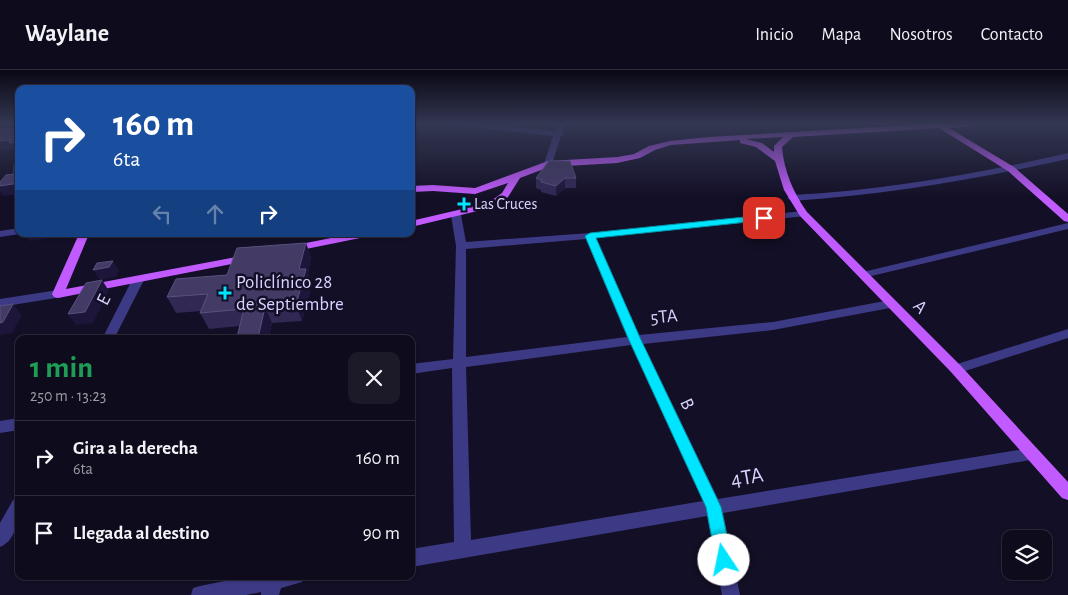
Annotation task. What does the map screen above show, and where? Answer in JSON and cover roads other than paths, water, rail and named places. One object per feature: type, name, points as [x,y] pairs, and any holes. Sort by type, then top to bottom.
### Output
[{"type":"main road","points":[[415,189],[475,191],[488,188],[548,164],[617,160],[637,156],[651,148]]},
{"type":"main road","points":[[764,148],[778,159]]},
{"type":"main road","points":[[778,148],[778,159]]},
{"type":"main road","points":[[979,148],[1011,169],[1068,219]]},
{"type":"main road","name":"A","points":[[778,159],[792,198],[803,214],[956,369],[1068,493]]},
{"type":"main road","points":[[415,223],[456,215],[491,205],[505,196],[518,175]]},
{"type":"main road","points":[[58,294],[83,237]]},
{"type":"main road","points":[[282,251],[350,237]]},
{"type":"main road","points":[[58,294],[262,255]]},
{"type":"street","points":[[548,164],[554,148]]},
{"type":"street","points":[[792,198],[842,196],[1011,169],[1068,156]]},
{"type":"street","points":[[460,246],[590,236],[803,214]]},
{"type":"street","points":[[456,215],[460,246],[459,362],[463,550]]},
{"type":"street","points":[[863,275],[1068,226]]},
{"type":"street","points":[[0,234],[15,232]]},
{"type":"street","name":"B","points":[[590,236],[635,340],[714,507],[730,595]]},
{"type":"street","name":"E","points":[[110,335],[138,280]]},
{"type":"street","points":[[0,303],[58,294]]},
{"type":"street","name":"5TA","points":[[415,368],[635,340],[772,326],[890,304]]},
{"type":"street","points":[[956,369],[1068,333]]},
{"type":"street","points":[[0,427],[15,425]]},
{"type":"street","name":"4TA","points":[[415,557],[1031,454]]},
{"type":"street","points":[[0,539],[15,512]]},
{"type":"street","points":[[200,595],[272,587],[287,580]]},
{"type":"place","name":"Las Cruces","points":[[464,204]]},
{"type":"place","name":"Policlínico 28 de Septiembre","points":[[225,293]]}]
